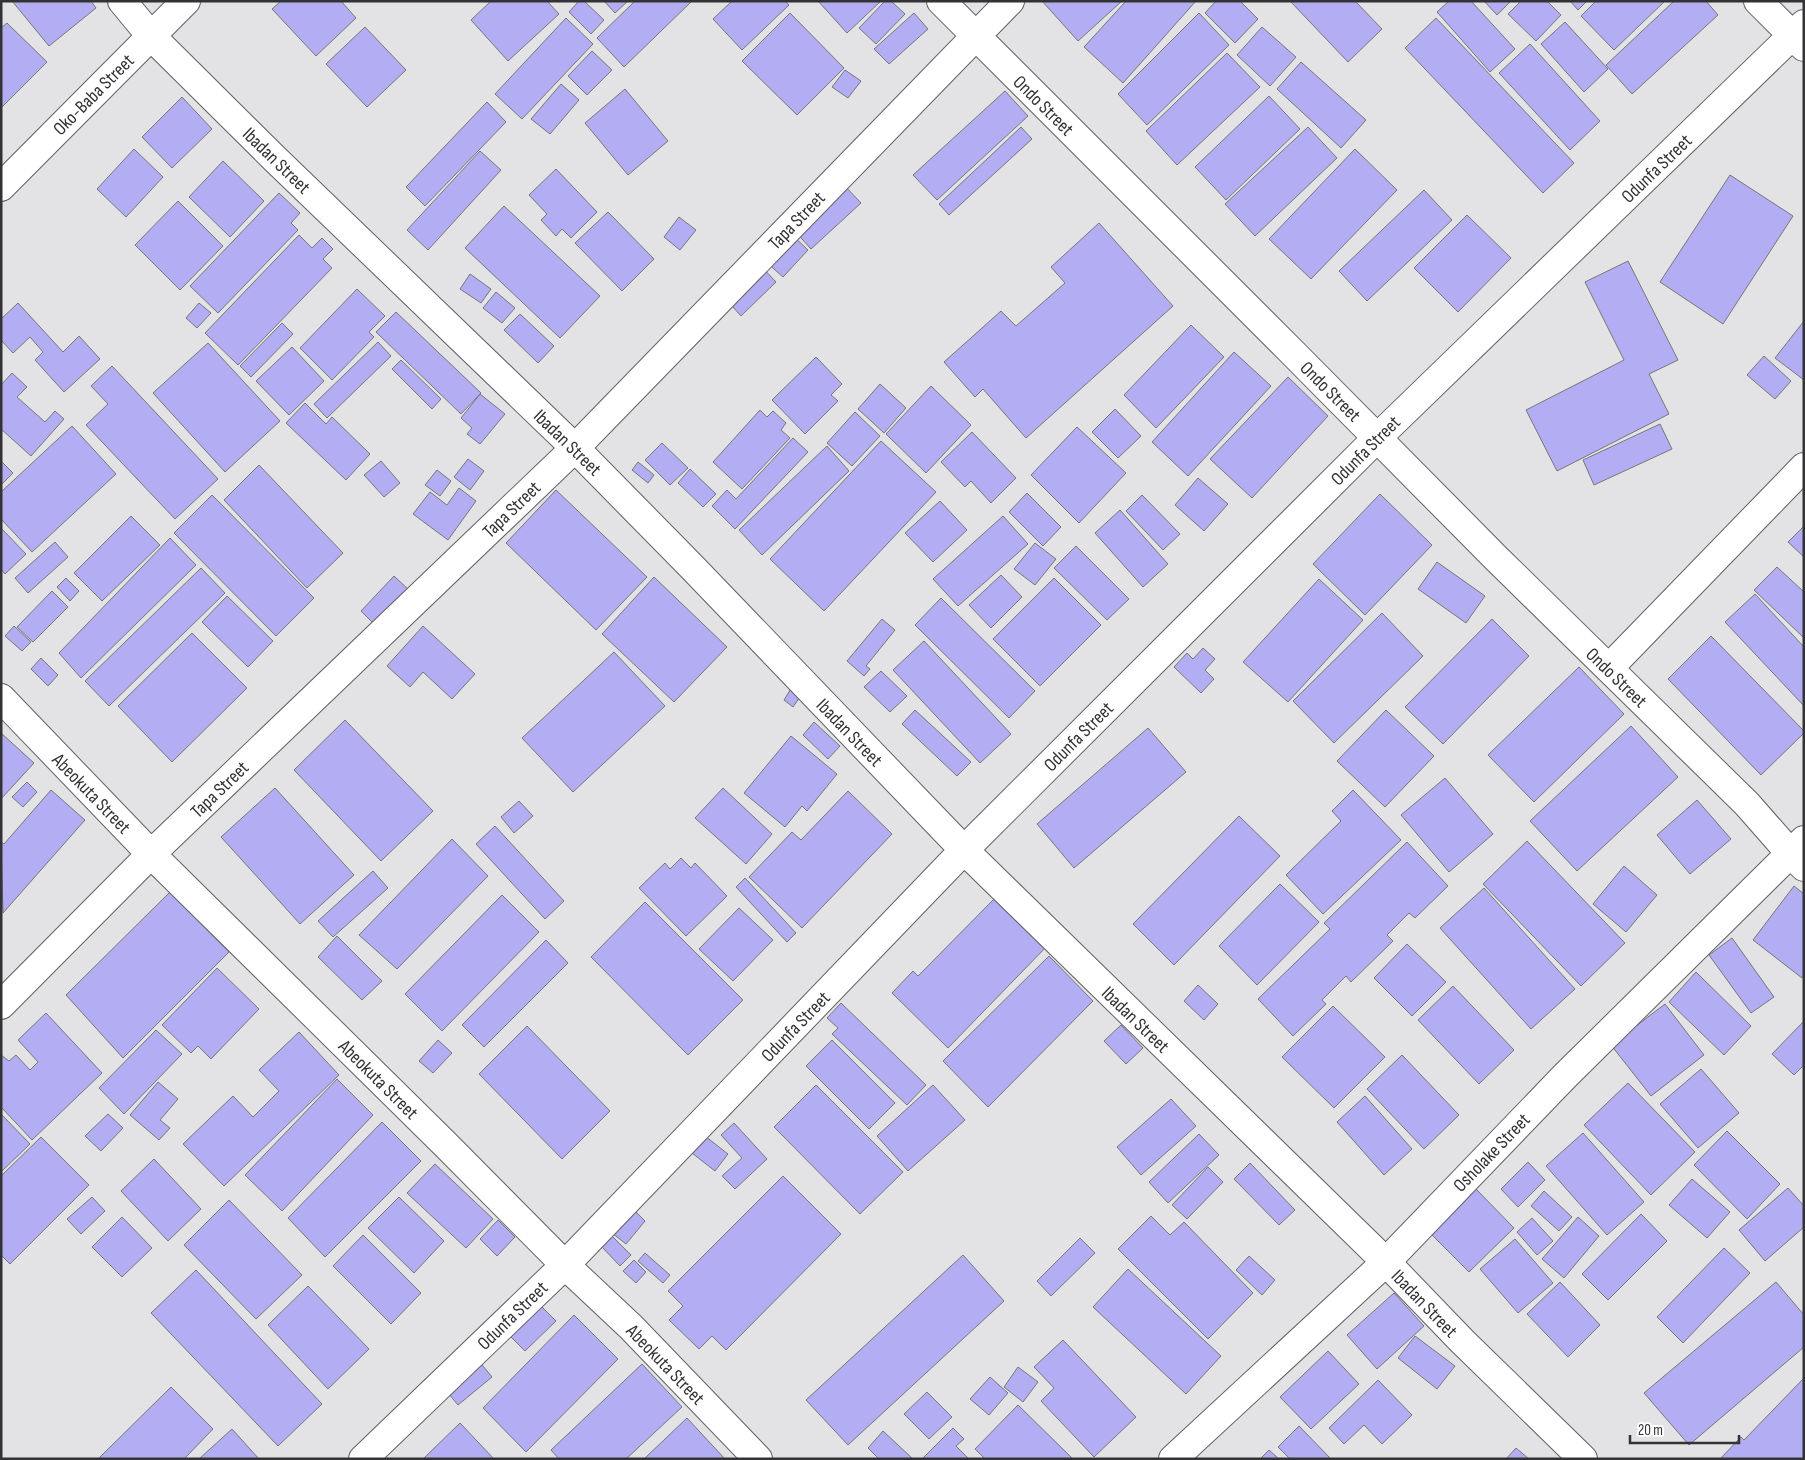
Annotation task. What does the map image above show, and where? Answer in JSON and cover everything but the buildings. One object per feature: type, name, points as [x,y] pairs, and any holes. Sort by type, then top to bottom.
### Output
[{"type":"street","name":"Ibadan Street","points":[[122,1],[152,36],[274,158],[575,448],[964,850],[1386,1262],[1462,1341],[1582,1459]]},
{"type":"street","name":"Oko-Baba Street","points":[[1,187],[186,1]]},
{"type":"street","name":"Ondo Street","points":[[941,1],[1496,558],[1799,853]]},
{"type":"street","name":"Tapa Street","points":[[1,1005],[151,854],[575,448],[1010,1]]},
{"type":"street","points":[[1758,1],[1800,36]]},
{"type":"street","name":"Odunfa Street","points":[[363,1459],[564,1265],[964,850],[1377,438],[1800,36]]},
{"type":"street","points":[[1608,668],[1804,467]]},
{"type":"street","name":"Abeokuta Street","points":[[1,698],[151,854],[439,1138],[564,1265],[631,1327],[758,1459]]},
{"type":"street","name":"Osholake Street","points":[[1173,1459],[1386,1262],[1565,1076],[1799,853]]}]
